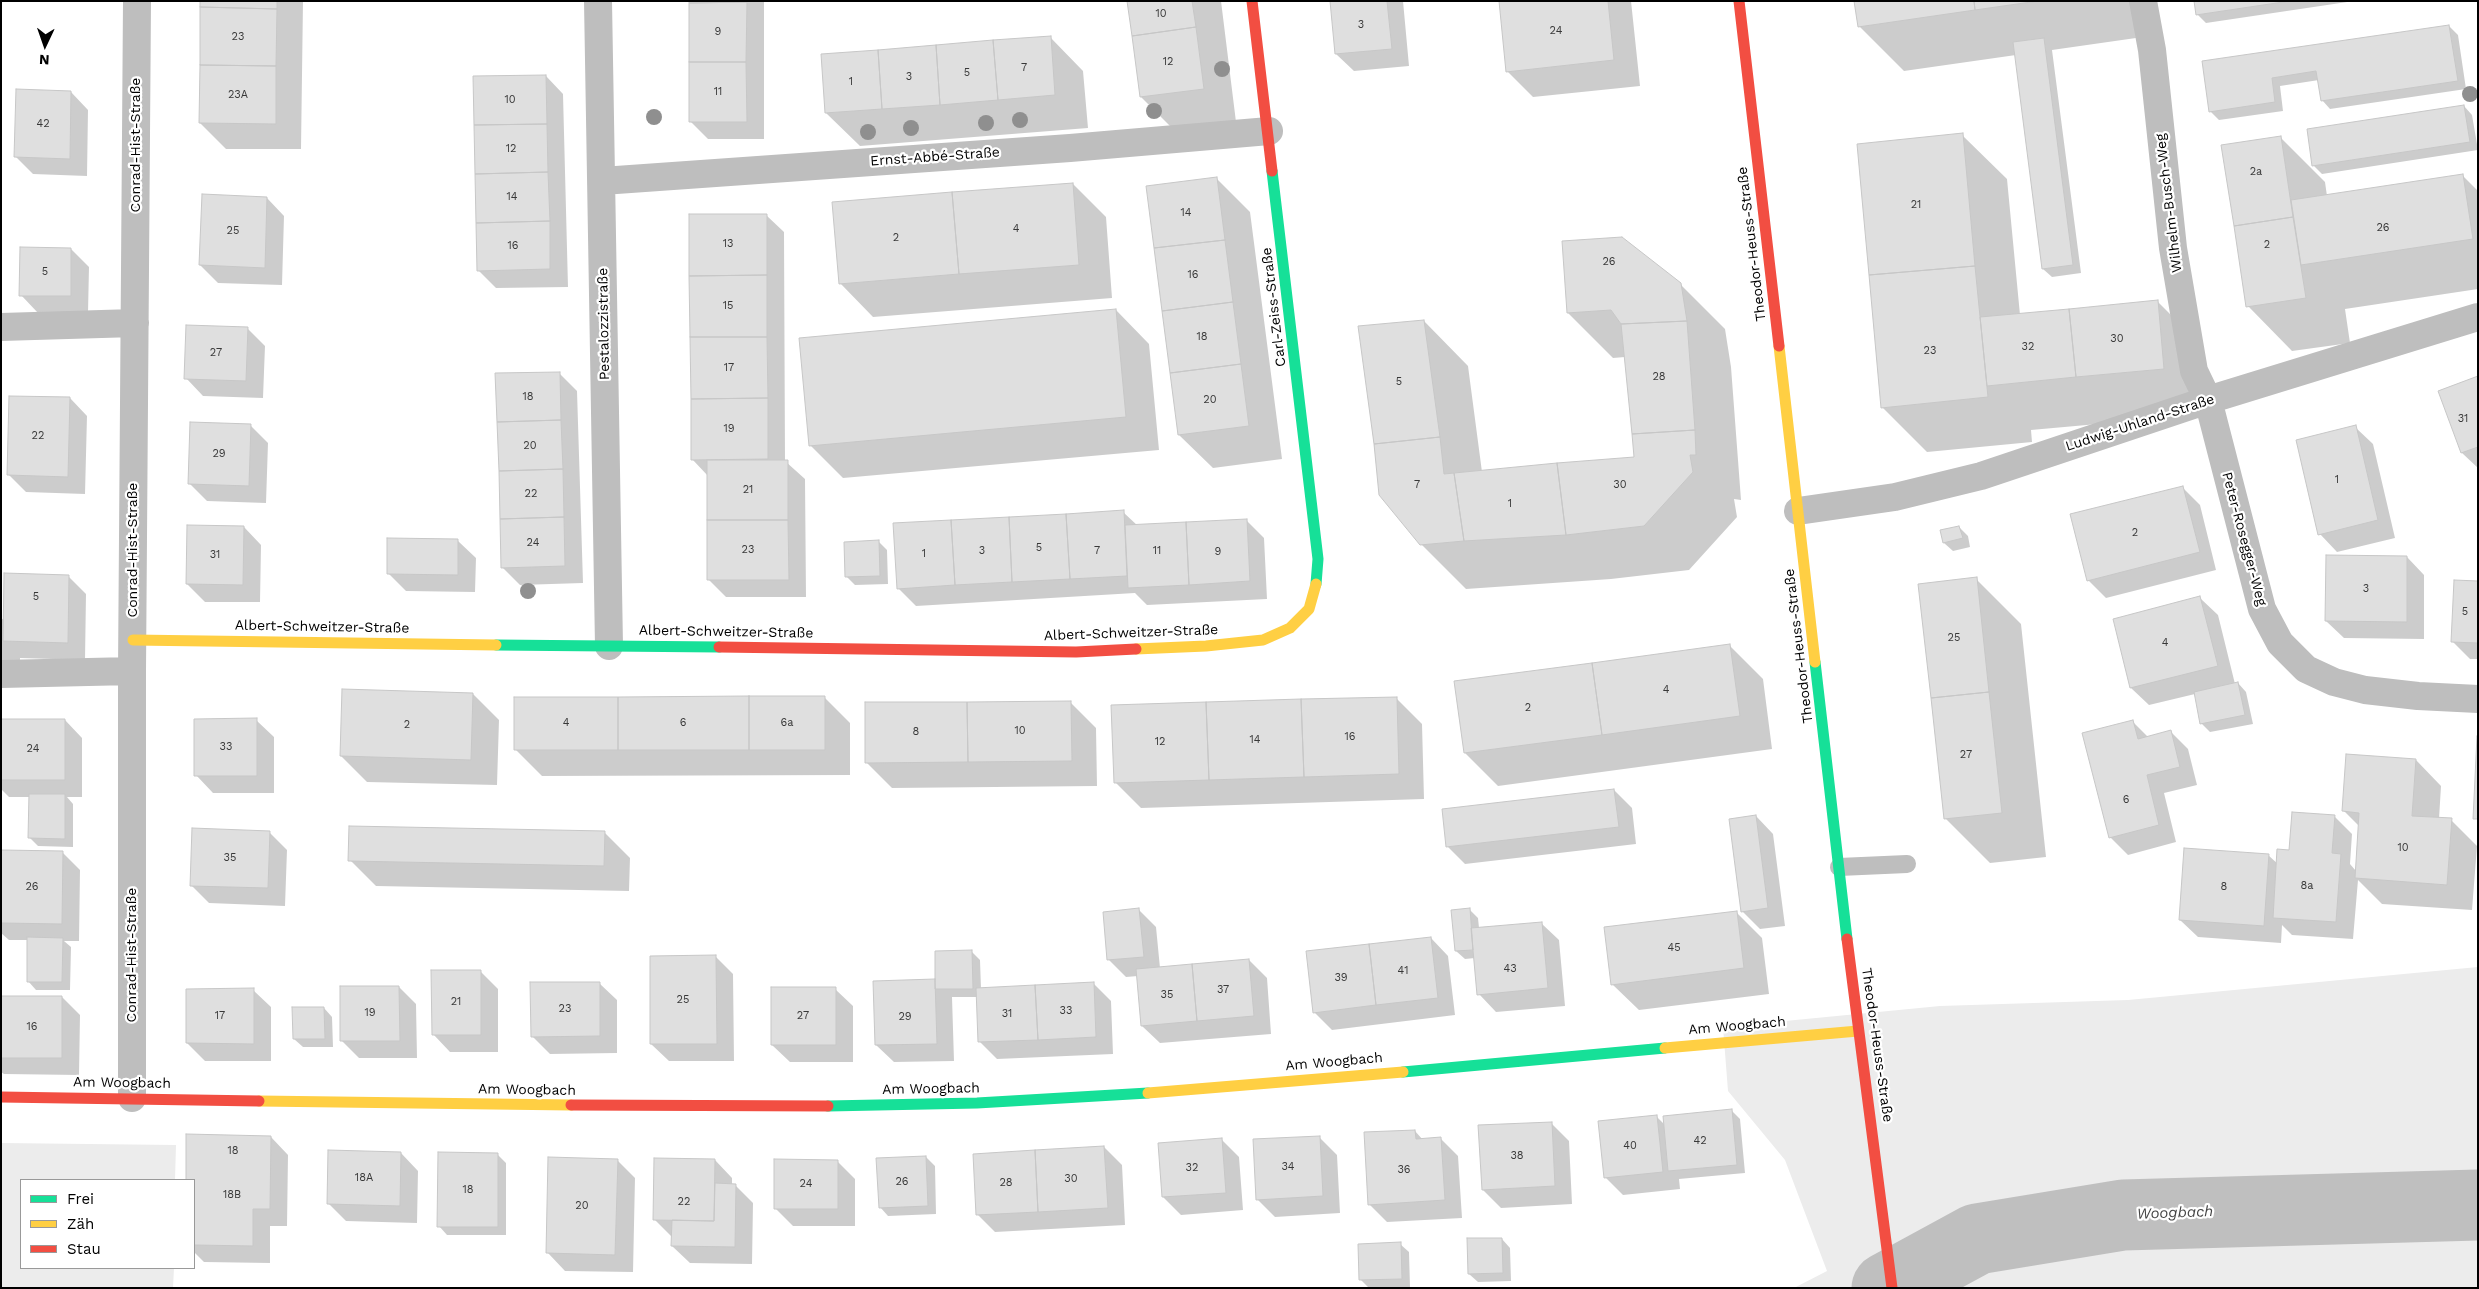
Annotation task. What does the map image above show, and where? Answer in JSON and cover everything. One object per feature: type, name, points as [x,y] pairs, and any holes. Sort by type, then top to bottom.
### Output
[{"type":"street","name":"Conrad-Hist-Straße","points":[[132,1098],[132,671],[137,1]]},
{"type":"street","name":"Pestalozzistraße","points":[[598,1],[609,646]]},
{"type":"street","name":"Carl-Zeiss-Straße","points":[[1252,1],[1269,131],[1318,559],[1316,592],[1309,609]]},
{"type":"street","name":"Theodor-Heuss-Straße","points":[[1739,1],[1858,1031],[1892,1288]]},
{"type":"street","name":"Wilhelm-Busch-Weg","points":[[2143,1],[2152,50],[2173,248],[2194,371],[2208,400]]},
{"type":"street","name":"Ernst-Abbé-Straße","points":[[602,180],[1070,148],[1269,131]]},
{"type":"street","name":"Ludwig-Uhland-Straße","points":[[1798,511],[1895,497],[1981,476],[2208,400],[2478,317]]},
{"type":"street","points":[[1,327],[135,323]]},
{"type":"street","name":"Peter-Rosegger-Weg","points":[[2208,400],[2262,610],[2280,643],[2306,669],[2334,682],[2365,690],[2418,696],[2478,699]]},
{"type":"street","name":"Albert-Schweitzer-Straße","points":[[133,640],[1076,652],[1206,646],[1263,640],[1290,628],[1309,609]]},
{"type":"street","points":[[1,674],[132,671]]},
{"type":"street","name":"Am Woogbach","points":[[1,1097],[699,1107],[977,1103],[1306,1080],[1858,1031]]},
{"type":"lane","points":[[1839,867],[1907,864]]},
{"type":"shaded area","points":[[2478,967],[2478,1288],[1794,1288],[1827,1271],[1785,1160],[1728,1091],[1723,1027],[1940,1006],[2128,1000]]},
{"type":"shaded area","points":[[1,1143],[176,1145],[175,1179],[20,1179],[20,1269],[174,1269],[173,1288],[1,1288]]},
{"type":"building","points":[[200,1],[277,1],[277,9],[200,7]]},
{"type":"building","points":[[689,1],[747,1],[747,2],[689,3]]},
{"type":"building","points":[[1127,1],[1192,1],[1196,27],[1132,36]]},
{"type":"building","points":[[1330,1],[1387,1],[1392,49],[1335,54]]},
{"type":"building","points":[[1499,1],[1608,1],[1614,60],[1506,72]]},
{"type":"building","points":[[1854,1],[1974,1],[1975,10],[1858,27]]},
{"type":"building","points":[[1974,1],[2038,1],[1975,10]]},
{"type":"building","points":[[2194,1],[2290,1],[2196,15]]},
{"type":"building","points":[[747,2],[746,62],[689,62],[689,3]]},
{"type":"building","points":[[200,7],[277,9],[276,66],[200,65]]},
{"type":"building","points":[[2449,25],[2458,81],[2321,101],[2316,71],[2272,78],[2275,102],[2209,112],[2202,61]]},
{"type":"building","points":[[1196,27],[1204,89],[1140,97],[1132,36]]},
{"type":"building","points":[[1051,36],[1055,95],[998,100],[993,40]]},
{"type":"building","points":[[2044,38],[2073,265],[2042,269],[2013,42]]},
{"type":"building","points":[[993,40],[998,100],[940,105],[936,45]]},
{"type":"building","points":[[936,45],[940,105],[882,109],[878,50]]},
{"type":"building","points":[[878,50],[882,109],[825,113],[821,54]]},
{"type":"building","points":[[689,62],[746,62],[747,122],[689,122]]},
{"type":"building","points":[[200,65],[276,66],[276,124],[199,123]]},
{"type":"building","points":[[546,75],[547,124],[474,125],[473,76]]},
{"type":"building","points":[[16,89],[71,91],[70,159],[14,157]]},
{"type":"building","points":[[2464,105],[2470,142],[2312,166],[2307,129]]},
{"type":"building","points":[[547,124],[548,172],[475,174],[474,125]]},
{"type":"building","points":[[1963,133],[1975,266],[1869,275],[1857,144]]},
{"type":"building","points":[[2281,136],[2293,217],[2234,226],[2221,145]]},
{"type":"building","points":[[548,172],[550,221],[476,223],[475,174]]},
{"type":"building","points":[[2463,174],[2473,239],[2301,265],[2291,200]]},
{"type":"building","points":[[1217,177],[1225,240],[1154,248],[1146,186]]},
{"type":"building","points":[[1073,183],[1079,265],[959,274],[952,192]]},
{"type":"building","points":[[952,192],[959,274],[839,284],[832,202]]},
{"type":"building","points":[[202,194],[267,197],[265,268],[199,265]]},
{"type":"building","points":[[689,214],[767,214],[767,275],[689,276]]},
{"type":"building","points":[[2293,217],[2306,298],[2246,307],[2234,226]]},
{"type":"building","points":[[550,221],[550,269],[477,271],[476,223]]},
{"type":"building","points":[[1622,237],[1681,283],[1687,321],[1621,324],[1611,310],[1567,313],[1562,241]]},
{"type":"building","points":[[1225,240],[1233,302],[1162,311],[1154,248]]},
{"type":"building","points":[[20,247],[71,248],[71,296],[19,296]]},
{"type":"building","points":[[1975,266],[1988,397],[1881,408],[1869,275]]},
{"type":"building","points":[[767,275],[767,337],[690,337],[689,276]]},
{"type":"building","points":[[2158,300],[2164,369],[2076,377],[2069,309]]},
{"type":"building","points":[[1233,302],[1241,364],[1170,373],[1162,311]]},
{"type":"building","points":[[1116,309],[1126,417],[809,446],[799,338]]},
{"type":"building","points":[[2069,309],[2076,377],[1987,386],[1980,317]]},
{"type":"building","points":[[1424,320],[1440,437],[1374,444],[1358,326]]},
{"type":"building","points":[[1687,321],[1695,430],[1632,434],[1621,324]]},
{"type":"building","points":[[186,325],[248,327],[246,381],[184,379]]},
{"type":"building","points":[[690,337],[767,337],[768,398],[691,399]]},
{"type":"building","points":[[1241,364],[1249,426],[1178,435],[1170,373]]},
{"type":"building","points":[[560,372],[561,420],[497,422],[495,373]]},
{"type":"building","points":[[2478,376],[2478,447],[2461,453],[2438,391]]},
{"type":"building","points":[[9,396],[70,397],[68,477],[7,475]]},
{"type":"building","points":[[768,398],[768,459],[691,460],[691,399]]},
{"type":"building","points":[[561,420],[563,469],[499,471],[497,422]]},
{"type":"building","points":[[190,422],[251,424],[249,486],[188,484]]},
{"type":"building","points":[[2356,425],[2378,520],[2318,535],[2296,440]]},
{"type":"building","points":[[1695,430],[1696,455],[1690,455],[1693,472],[1644,526],[1566,535],[1557,463],[1634,457],[1632,434]]},
{"type":"building","points":[[1440,437],[1444,474],[1454,473],[1464,541],[1420,545],[1379,495],[1374,444]]},
{"type":"building","points":[[707,460],[788,460],[788,520],[707,520]]},
{"type":"building","points":[[1557,463],[1566,535],[1464,541],[1454,473]]},
{"type":"building","points":[[563,469],[564,517],[500,519],[499,471]]},
{"type":"building","points":[[2183,486],[2200,552],[2087,581],[2070,514]]},
{"type":"building","points":[[1124,510],[1127,576],[1070,579],[1066,514]]},
{"type":"building","points":[[1066,514],[1070,579],[1012,582],[1009,517]]},
{"type":"building","points":[[564,517],[565,566],[501,568],[500,519]]},
{"type":"building","points":[[1009,517],[1012,582],[955,585],[951,520]]},
{"type":"building","points":[[1247,519],[1250,581],[1189,585],[1186,522]]},
{"type":"building","points":[[707,520],[788,520],[789,580],[707,580]]},
{"type":"building","points":[[951,520],[955,585],[897,589],[893,523]]},
{"type":"building","points":[[1186,522],[1189,585],[1128,588],[1125,525]]},
{"type":"building","points":[[187,525],[244,526],[243,585],[186,584]]},
{"type":"building","points":[[1959,526],[1963,538],[1943,543],[1940,530]]},
{"type":"building","points":[[387,538],[458,539],[458,575],[387,574]]},
{"type":"building","points":[[879,540],[880,576],[845,577],[844,542]]},
{"type":"building","points":[[2326,555],[2407,556],[2407,622],[2325,621]]},
{"type":"building","points":[[4,573],[69,575],[68,643],[3,641]]},
{"type":"building","points":[[1977,577],[1989,692],[1931,698],[1918,584]]},
{"type":"building","points":[[2454,580],[2478,581],[2478,643],[2451,642]]},
{"type":"building","points":[[2200,596],[2218,666],[2130,688],[2113,619]]},
{"type":"building","points":[[1730,644],[1740,716],[1602,735],[1592,663]]},
{"type":"building","points":[[1592,663],[1602,735],[1464,753],[1454,681]]},
{"type":"building","points":[[2238,682],[2245,715],[2200,724],[2194,692]]},
{"type":"building","points":[[342,689],[473,693],[471,760],[340,756]]},
{"type":"building","points":[[1989,692],[2002,813],[1944,819],[1931,698]]},
{"type":"building","points":[[749,696],[825,696],[825,750],[749,750]]},
{"type":"building","points":[[749,696],[749,750],[618,750],[618,697]]},
{"type":"building","points":[[514,697],[618,697],[618,750],[514,750]]},
{"type":"building","points":[[1397,697],[1399,774],[1304,777],[1301,699]]},
{"type":"building","points":[[1301,699],[1304,777],[1209,780],[1206,702]]},
{"type":"building","points":[[1071,701],[1072,761],[968,762],[967,702]]},
{"type":"building","points":[[865,702],[967,702],[968,762],[865,763]]},
{"type":"building","points":[[1206,702],[1209,780],[1114,783],[1111,705]]},
{"type":"building","points":[[257,718],[257,776],[194,776],[194,719]]},
{"type":"building","points":[[1,719],[65,719],[65,780],[1,780]]},
{"type":"building","points":[[2133,720],[2138,739],[2171,730],[2180,767],[2147,775],[2159,825],[2109,838],[2082,733]]},
{"type":"building","points":[[2477,736],[2478,819],[2473,819]]},
{"type":"building","points":[[2346,754],[2416,759],[2412,816],[2452,818],[2447,885],[2355,878],[2359,813],[2342,811]]},
{"type":"building","points":[[1614,789],[1619,827],[1446,847],[1442,809]]},
{"type":"building","points":[[29,794],[65,794],[65,839],[28,838]]},
{"type":"building","points":[[2292,812],[2335,815],[2332,853],[2341,854],[2336,922],[2273,918],[2277,849],[2289,850]]},
{"type":"building","points":[[1756,815],[1768,908],[1741,912],[1729,819]]},
{"type":"building","points":[[349,826],[605,831],[604,866],[348,861]]},
{"type":"building","points":[[192,828],[270,831],[268,888],[190,886]]},
{"type":"building","points":[[2184,848],[2269,854],[2264,926],[2179,920]]},
{"type":"building","points":[[1,850],[63,851],[62,924],[1,923]]},
{"type":"building","points":[[1139,908],[1144,957],[1107,960],[1103,912]]},
{"type":"building","points":[[1470,908],[1473,950],[1455,951],[1451,910]]},
{"type":"building","points":[[1737,911],[1744,968],[1611,985],[1604,927]]},
{"type":"building","points":[[1542,922],[1548,988],[1477,995],[1471,928]]},
{"type":"building","points":[[27,937],[63,938],[62,982],[27,982]]},
{"type":"building","points":[[1431,937],[1438,998],[1376,1005],[1369,944]]},
{"type":"building","points":[[1369,944],[1376,1005],[1313,1013],[1306,951]]},
{"type":"building","points":[[972,950],[973,989],[935,989],[935,951]]},
{"type":"building","points":[[716,955],[717,1044],[650,1044],[650,956]]},
{"type":"building","points":[[1249,959],[1254,1016],[1197,1021],[1192,964]]},
{"type":"building","points":[[1192,964],[1197,1021],[1141,1026],[1136,969]]},
{"type":"building","points":[[431,970],[481,970],[481,1035],[432,1035]]},
{"type":"building","points":[[935,979],[937,1044],[875,1045],[873,981]]},
{"type":"building","points":[[530,982],[600,982],[600,1036],[531,1037]]},
{"type":"building","points":[[1094,982],[1096,1037],[1038,1040],[1035,985]]},
{"type":"building","points":[[1035,985],[1038,1040],[978,1042],[976,988]]},
{"type":"building","points":[[340,986],[399,986],[400,1041],[340,1041]]},
{"type":"building","points":[[771,987],[836,987],[836,1045],[771,1045]]},
{"type":"building","points":[[254,988],[254,1044],[186,1043],[186,989]]},
{"type":"building","points":[[1,996],[62,996],[62,1058],[1,1058]]},
{"type":"building","points":[[292,1007],[324,1007],[325,1039],[293,1039]]},
{"type":"building","points":[[1732,1109],[1737,1165],[1668,1171],[1663,1116]]},
{"type":"building","points":[[1657,1115],[1663,1172],[1604,1178],[1598,1121]]},
{"type":"building","points":[[1552,1122],[1555,1186],[1482,1190],[1478,1125]]},
{"type":"building","points":[[1415,1130],[1416,1139],[1441,1137],[1445,1200],[1368,1205],[1364,1132]]},
{"type":"building","points":[[186,1134],[271,1136],[270,1209],[253,1209],[253,1246],[195,1245],[195,1179],[186,1179]]},
{"type":"building","points":[[1320,1136],[1323,1196],[1256,1200],[1253,1139]]},
{"type":"building","points":[[1222,1138],[1226,1193],[1162,1197],[1158,1143]]},
{"type":"building","points":[[1104,1146],[1108,1208],[1038,1212],[1035,1150]]},
{"type":"building","points":[[328,1150],[401,1152],[400,1206],[327,1204]]},
{"type":"building","points":[[1035,1150],[1038,1212],[976,1215],[973,1154]]},
{"type":"building","points":[[438,1152],[498,1153],[498,1227],[437,1227]]},
{"type":"building","points":[[926,1156],[928,1206],[879,1208],[876,1158]]},
{"type":"building","points":[[548,1157],[618,1159],[615,1255],[546,1253]]},
{"type":"building","points":[[654,1158],[715,1159],[714,1221],[653,1220]]},
{"type":"building","points":[[774,1159],[838,1160],[838,1209],[774,1209]]},
{"type":"building","points":[[715,1183],[736,1184],[735,1247],[671,1246],[672,1220],[714,1221]]},
{"type":"building","points":[[1467,1238],[1502,1238],[1503,1273],[1468,1274]]},
{"type":"building","points":[[1401,1242],[1402,1279],[1359,1280],[1358,1244]]},
{"type":"waterway","name":"Woogbach","points":[[1887,1288],[1977,1239],[2123,1215],[2478,1205]]},
{"type":"traffic: fast","points":[[1272,171],[1318,559],[1316,584]]},
{"type":"traffic: fast","points":[[496,645],[719,647]]},
{"type":"traffic: fast","points":[[1815,662],[1847,939]]},
{"type":"traffic: fast","points":[[1403,1072],[1665,1048]]},
{"type":"traffic: fast","points":[[828,1106],[977,1103],[1148,1093]]},
{"type":"traffic: slow","points":[[1779,346],[1815,662]]},
{"type":"traffic: slow","points":[[1136,649],[1206,646],[1263,640],[1290,628],[1309,609],[1316,584]]},
{"type":"traffic: slow","points":[[133,640],[496,645]]},
{"type":"traffic: slow","points":[[1665,1048],[1858,1031]]},
{"type":"traffic: slow","points":[[1148,1093],[1403,1072]]},
{"type":"traffic: slow","points":[[259,1101],[571,1105]]},
{"type":"traffic: jam","points":[[1252,1],[1272,171]]},
{"type":"traffic: jam","points":[[1739,1],[1779,346]]},
{"type":"traffic: jam","points":[[719,647],[1076,652],[1136,649]]},
{"type":"traffic: jam","points":[[1847,939],[1892,1288]]},
{"type":"traffic: jam","points":[[1,1097],[259,1101]]},
{"type":"traffic: jam","points":[[571,1105],[828,1106]]}]
